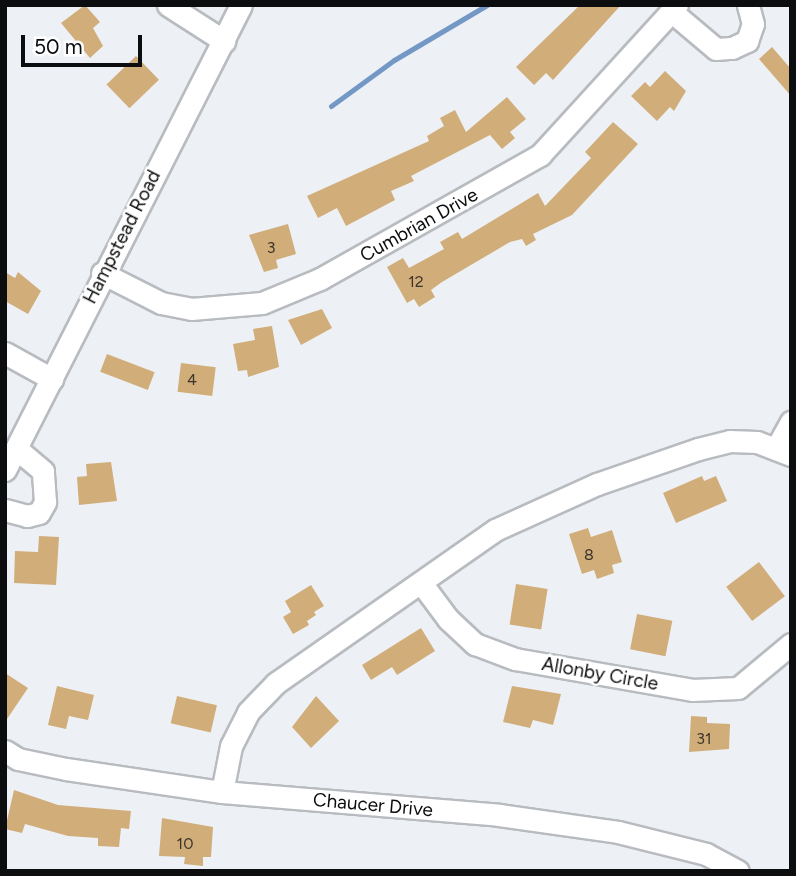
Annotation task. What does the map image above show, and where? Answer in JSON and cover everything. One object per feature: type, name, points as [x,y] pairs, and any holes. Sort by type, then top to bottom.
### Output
[{"type":"street","points":[[168,5],[224,41]]},
{"type":"street","name":"Hampstead Road","points":[[5,470],[102,274],[241,5]]},
{"type":"street","points":[[675,8],[716,49],[732,48],[747,41],[753,24],[748,5]]},
{"type":"street","name":"Cumbrian Drive","points":[[102,274],[161,303],[191,309],[262,303],[320,279],[540,155],[675,8]]},
{"type":"street","points":[[5,353],[52,379]]},
{"type":"street","points":[[222,792],[231,746],[248,712],[267,692],[495,530],[597,484],[730,441],[784,451],[791,422]]},
{"type":"street","points":[[5,510],[27,516],[38,513],[45,502],[43,471],[17,449]]},
{"type":"street","name":"Allonby Circle","points":[[422,584],[448,620],[475,644],[515,659],[692,690],[738,688],[791,644]]},
{"type":"street","name":"Chaucer Drive","points":[[5,751],[18,759],[66,769],[222,792],[499,815],[618,832],[706,854],[738,871]]},
{"type":"building","points":[[85,5],[100,22],[93,28],[103,46],[90,58],[61,23]]},
{"type":"building","points":[[580,5],[621,5],[553,80],[546,73],[534,85],[516,67]]},
{"type":"building","points":[[772,47],[791,69],[791,96],[759,59]]},
{"type":"building","points":[[136,56],[159,80],[129,108],[107,84]]},
{"type":"building","points":[[665,71],[686,91],[674,111],[670,107],[657,121],[631,96],[645,82],[650,87]]},
{"type":"building","points":[[507,97],[526,119],[510,132],[515,138],[502,149],[490,135],[411,176],[414,181],[391,191],[395,200],[346,226],[337,208],[318,218],[307,196],[429,141],[427,136],[444,126],[440,118],[455,110],[466,132]]},
{"type":"building","points":[[613,122],[638,144],[572,215],[533,234],[536,240],[526,246],[522,239],[510,242],[442,282],[431,290],[435,297],[419,307],[414,299],[407,303],[387,267],[403,258],[409,268],[444,249],[440,242],[458,232],[462,239],[538,193],[545,206],[591,158],[585,152]]},
{"type":"building","points":[[288,224],[296,254],[276,260],[278,268],[264,272],[249,235]]},
{"type":"building","points":[[5,272],[15,278],[18,272],[41,291],[28,314],[5,301]]},
{"type":"building","points":[[322,309],[332,328],[301,345],[288,320]]},
{"type":"building","points":[[272,326],[279,367],[248,377],[247,370],[238,371],[233,344],[255,340],[253,329]]},
{"type":"building","points":[[107,354],[155,372],[148,390],[100,372]]},
{"type":"building","points":[[181,363],[216,367],[212,396],[177,392]]},
{"type":"building","points":[[111,462],[117,501],[79,505],[77,477],[87,476],[86,464]]},
{"type":"building","points":[[702,476],[704,481],[716,476],[727,501],[676,523],[663,493]]},
{"type":"building","points":[[588,528],[591,537],[612,530],[622,562],[612,565],[614,573],[597,579],[594,570],[582,574],[569,534]]},
{"type":"building","points":[[39,536],[59,537],[56,585],[14,583],[15,551],[38,552]]},
{"type":"building","points":[[759,562],[785,596],[752,621],[726,587]]},
{"type":"building","points":[[516,584],[548,589],[541,630],[510,624]]},
{"type":"building","points":[[311,585],[324,606],[314,612],[316,615],[307,621],[309,625],[293,634],[283,617],[291,612],[285,601]]},
{"type":"building","points":[[637,614],[672,621],[665,656],[630,649]]},
{"type":"building","points":[[421,628],[435,651],[397,675],[392,667],[371,680],[362,665]]},
{"type":"building","points":[[5,673],[28,688],[5,722]]},
{"type":"building","points":[[57,686],[94,695],[88,720],[69,716],[66,729],[48,725]]},
{"type":"building","points":[[512,686],[561,694],[553,725],[533,720],[530,728],[503,722]]},
{"type":"building","points":[[177,696],[217,705],[211,733],[171,723]]},
{"type":"building","points":[[316,696],[339,721],[311,748],[292,727]]},
{"type":"building","points":[[691,716],[707,717],[707,723],[730,724],[729,749],[689,752]]},
{"type":"building","points":[[14,790],[58,805],[131,811],[129,829],[121,828],[119,847],[98,846],[98,838],[68,836],[25,824],[22,833],[5,829]]},
{"type":"building","points":[[162,818],[213,827],[211,857],[203,857],[203,866],[184,864],[185,857],[159,856]]},
{"type":"waterway","points":[[331,106],[394,60],[487,5]]}]
